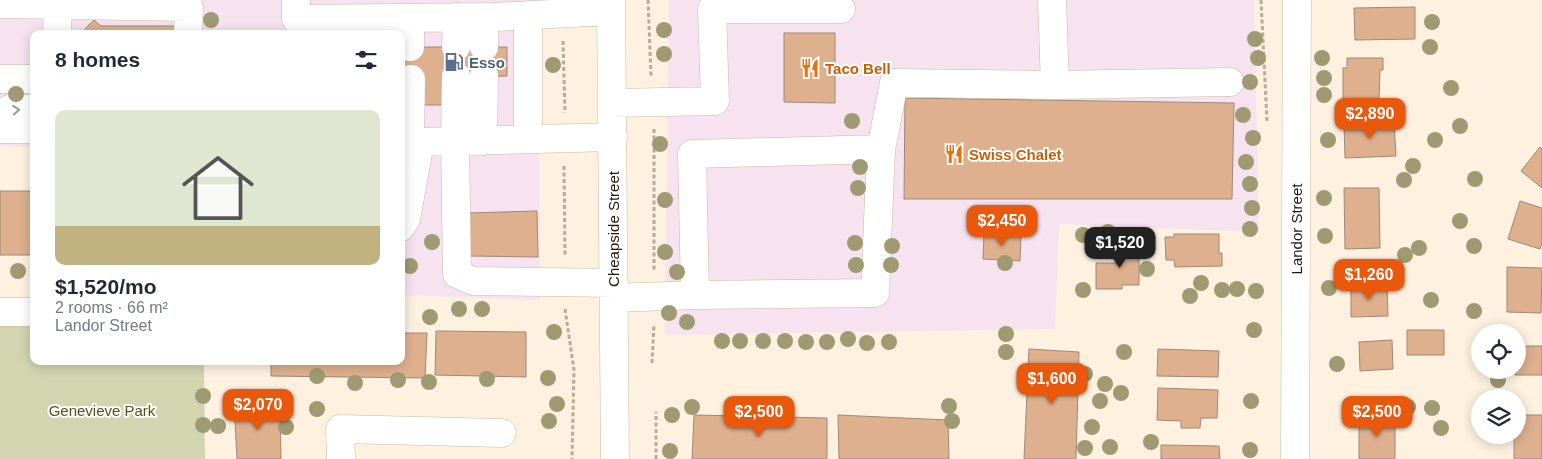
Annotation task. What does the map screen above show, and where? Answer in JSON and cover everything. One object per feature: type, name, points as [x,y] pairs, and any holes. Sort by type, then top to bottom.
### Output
[{"type":"street","points":[[1052,0],[1055,84]]},
{"type":"street","name":"Landor Street","points":[[1295,459],[1297,0]]},
{"type":"street","points":[[0,4],[129,3],[189,7],[188,30]]},
{"type":"street","points":[[57,30],[58,5]]},
{"type":"street","points":[[612,103],[715,101],[712,9],[767,5],[841,9]]},
{"type":"street","points":[[296,18],[341,26],[369,26],[410,18],[457,17],[490,11],[528,16],[611,6]]},
{"type":"street","name":"Cheapside Street","points":[[611,6],[615,459]]},
{"type":"street","points":[[484,47],[490,11]]},
{"type":"street","points":[[528,16],[528,139]]},
{"type":"street","points":[[456,47],[457,17]]},
{"type":"street","points":[[410,18],[410,47]]},
{"type":"street","points":[[456,76],[457,274],[473,281],[694,295],[875,293],[881,149],[894,83],[1230,82]]},
{"type":"street","points":[[483,141],[484,76]]},
{"type":"street","points":[[0,79],[30,79]]},
{"type":"street","points":[[405,221],[411,140],[411,79]]},
{"type":"street","points":[[0,116],[9,109],[30,109]]},
{"type":"street","points":[[0,129],[30,129]]},
{"type":"street","points":[[411,140],[455,142],[613,137]]},
{"type":"street","points":[[694,295],[692,154],[881,149]]},
{"type":"street","points":[[0,312],[30,312]]},
{"type":"street","points":[[341,459],[340,429],[502,433]]},
{"type":"path","points":[[648,0],[651,78]]},
{"type":"path","points":[[563,36],[565,114]]},
{"type":"path","points":[[653,126],[654,279]]},
{"type":"path","points":[[564,162],[565,257]]},
{"type":"path","points":[[564,304],[574,370],[572,459]]},
{"type":"path","points":[[652,363],[654,321]]},
{"type":"path","points":[[656,412],[656,459]]},
{"type":"shaded area","points":[[0,0],[538,0],[540,300],[405,295],[405,30],[30,30],[30,147],[0,146]]},
{"type":"shaded area","points":[[669,0],[1254,0],[1259,232],[1059,224],[1055,329],[665,335]]},
{"type":"green space","name":"Genevieve Park","points":[[0,325],[30,326],[30,365],[204,365],[205,459],[0,459]]},
{"type":"building","points":[[1415,7],[1415,39],[1355,40],[1354,8]]},
{"type":"building","points":[[94,20],[101,26],[184,26],[184,30],[84,30]]},
{"type":"building","name":"Taco Bell","points":[[784,33],[835,33],[835,103],[784,102]]},
{"type":"building","name":"Esso","points":[[405,47],[507,47],[507,76],[443,77],[444,105],[421,105],[405,84]]},
{"type":"building","points":[[1347,58],[1383,58],[1383,70],[1380,70],[1379,100],[1343,99],[1343,68],[1347,68]]},
{"type":"building","points":[[905,98],[1234,103],[1232,199],[904,199]]},
{"type":"building","points":[[1394,122],[1396,156],[1345,158],[1344,124]]},
{"type":"building","points":[[1540,147],[1542,149],[1542,188],[1521,171]]},
{"type":"building","points":[[1344,188],[1379,188],[1380,248],[1345,249]]},
{"type":"building","points":[[0,191],[30,191],[30,255],[0,255]]},
{"type":"building","points":[[1520,201],[1542,208],[1542,243],[1540,249],[1508,239]]},
{"type":"building","points":[[537,211],[538,257],[469,256],[468,213]]},
{"type":"building","points":[[984,233],[1021,235],[1020,261],[983,259]]},
{"type":"building","points":[[1174,234],[1219,234],[1219,253],[1222,253],[1222,266],[1175,267],[1174,260],[1166,260],[1165,237],[1174,237]]},
{"type":"building","points":[[1119,242],[1139,242],[1139,285],[1122,285],[1122,289],[1096,289],[1096,263],[1118,263]]},
{"type":"building","points":[[1507,267],[1542,268],[1541,313],[1507,312]]},
{"type":"building","points":[[1387,284],[1388,316],[1351,317],[1351,285]]},
{"type":"building","points":[[1407,330],[1444,330],[1444,355],[1407,355]]},
{"type":"building","points":[[436,331],[526,332],[526,377],[435,375]]},
{"type":"building","points":[[405,333],[427,333],[425,378],[271,376],[271,365],[405,365]]},
{"type":"building","points":[[1392,340],[1393,369],[1360,371],[1359,342]]},
{"type":"building","points":[[1526,346],[1542,346],[1542,375],[1526,375]]},
{"type":"building","points":[[1029,349],[1079,352],[1076,459],[1024,459]]},
{"type":"building","points":[[1158,349],[1219,351],[1218,377],[1157,376]]},
{"type":"building","points":[[1158,388],[1218,390],[1217,418],[1201,418],[1200,428],[1181,428],[1181,421],[1157,420]]},
{"type":"building","points":[[234,403],[280,404],[281,459],[237,459]]},
{"type":"building","points":[[694,415],[827,418],[827,459],[692,459]]},
{"type":"building","points":[[838,415],[948,420],[949,459],[839,459]]},
{"type":"building","points":[[1526,415],[1542,415],[1542,459],[1514,459],[1514,444],[1526,444]]},
{"type":"building","points":[[1359,417],[1395,417],[1395,459],[1359,459]]},
{"type":"building","points":[[1161,445],[1219,446],[1220,459],[1161,459]]},
{"type":"place","name":"Esso","points":[[454,62]]},
{"type":"place","name":"Taco Bell","points":[[810,68]]},
{"type":"place","name":"Swiss Chalet","points":[[954,154]]}]
